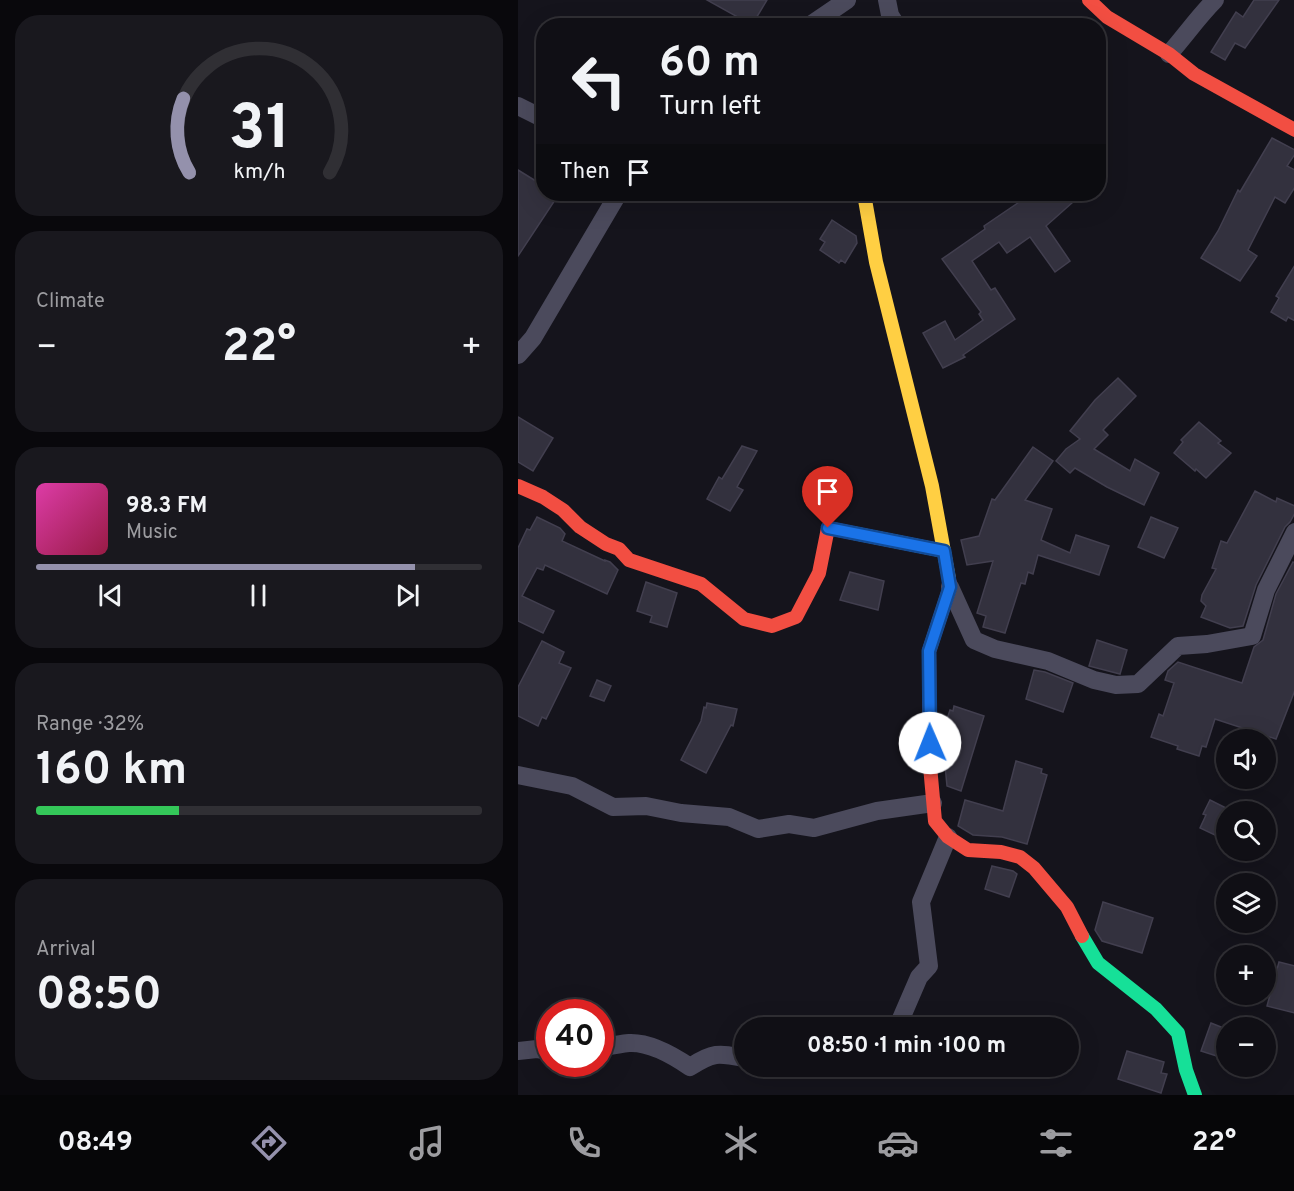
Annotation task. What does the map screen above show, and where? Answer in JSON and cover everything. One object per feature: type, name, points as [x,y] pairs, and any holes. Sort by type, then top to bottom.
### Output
[{"type":"street","points":[[821,18],[847,0]]},
{"type":"street","points":[[887,0],[892,18]]},
{"type":"street","points":[[1089,0],[1100,18]]},
{"type":"street","points":[[1169,54],[1186,36],[1197,17],[1215,0]]},
{"type":"street","points":[[1106,23],[1169,54],[1194,74],[1295,130]]},
{"type":"street","points":[[518,106],[536,115]]},
{"type":"street","points":[[518,356],[533,338],[614,201]]},
{"type":"street","points":[[865,201],[876,262],[932,486],[950,587],[974,640],[995,649],[1048,662],[1094,680],[1116,685],[1138,684],[1178,645],[1207,644],[1252,636],[1266,590],[1295,532]]},
{"type":"street","points":[[518,486],[543,497],[563,510],[580,527],[606,544],[619,549],[629,560],[701,584],[744,619],[772,626],[796,617],[819,573],[828,528],[944,551]]},
{"type":"street","points":[[950,587],[929,651],[930,766],[935,821],[948,837],[968,849],[1001,852],[1020,857],[1034,868],[1067,907],[1074,924],[1098,963],[1156,1009],[1178,1033],[1186,1070],[1195,1095]]},
{"type":"street","points":[[518,775],[572,786],[613,807],[646,806],[681,813],[729,817],[758,829],[789,824],[814,828],[877,811],[934,803]]},
{"type":"street","points":[[902,1017],[919,977],[929,966],[922,902],[948,837]]},
{"type":"street","points":[[614,1046],[631,1043],[651,1047],[690,1066],[708,1055],[734,1056]]},
{"type":"street","points":[[518,1051],[536,1049]]},
{"type":"building","points":[[707,0],[767,0],[756,18],[739,18]]},
{"type":"building","points":[[1254,0],[1279,0],[1245,48],[1235,43],[1225,60],[1211,52],[1236,12],[1243,17]]},
{"type":"building","points":[[1272,138],[1295,150],[1287,166],[1295,170],[1295,187],[1285,203],[1275,197],[1248,250],[1257,256],[1240,281],[1201,258],[1218,231],[1238,190],[1240,192]]},
{"type":"building","points":[[518,170],[536,181],[536,201],[554,201],[518,256]]},
{"type":"building","points":[[1021,201],[1074,201],[1046,226],[1070,261],[1055,272],[1030,237],[1007,253],[999,242],[972,261],[991,290],[995,288],[1015,319],[963,355],[965,357],[943,368],[923,333],[945,321],[955,340],[983,320],[979,314],[981,312],[942,259],[985,229],[984,226]]},
{"type":"building","points":[[832,220],[856,236],[857,243],[845,263],[841,260],[839,263],[820,250],[825,242],[820,239]]},
{"type":"building","points":[[1295,265],[1295,321],[1288,317],[1286,321],[1271,312],[1279,298],[1276,296]]},
{"type":"building","points":[[1118,378],[1136,396],[1103,430],[1108,435],[1094,449],[1130,471],[1135,459],[1159,473],[1144,505],[1075,468],[1070,473],[1056,461],[1066,449],[1080,439],[1070,431],[1095,400]]},
{"type":"building","points":[[518,417],[553,438],[533,471],[518,462]]},
{"type":"building","points":[[1199,422],[1221,441],[1218,443],[1231,453],[1206,478],[1174,453],[1183,442],[1181,440]]},
{"type":"building","points":[[742,446],[757,451],[737,487],[743,490],[730,511],[707,499],[719,477],[722,479]]},
{"type":"building","points":[[1033,447],[1053,461],[1025,500],[1052,509],[1041,540],[1070,553],[1076,535],[1109,546],[1099,575],[1038,555],[1033,574],[1028,572],[1025,584],[1021,583],[1005,633],[983,627],[986,616],[977,613],[993,561],[967,565],[961,540],[979,536],[992,499],[995,500]]},
{"type":"building","points":[[1255,491],[1276,502],[1277,498],[1295,506],[1295,513],[1285,527],[1256,585],[1243,626],[1230,628],[1201,617],[1206,606],[1201,601],[1202,595],[1216,569],[1212,568],[1221,541],[1227,543]]},
{"type":"building","points":[[537,517],[560,528],[565,534],[562,541],[610,562],[618,570],[607,594],[545,565],[543,570],[537,568],[522,596],[554,611],[543,633],[518,621],[518,548],[527,529],[530,530]]},
{"type":"building","points":[[1151,517],[1178,528],[1164,558],[1138,547]]},
{"type":"building","points":[[1293,562],[1295,563],[1295,690],[1276,739],[1276,729],[1246,729],[1215,719],[1206,747],[1202,746],[1199,756],[1151,737],[1159,714],[1163,716],[1174,683],[1165,680],[1168,671],[1178,662],[1242,683],[1254,647],[1263,640],[1276,594]]},
{"type":"building","points":[[850,572],[884,581],[878,610],[840,600]]},
{"type":"building","points":[[646,582],[677,593],[667,627],[650,622],[652,616],[637,611]]},
{"type":"building","points":[[1097,640],[1127,650],[1120,674],[1089,666]]},
{"type":"building","points":[[542,641],[564,652],[559,663],[571,668],[546,719],[542,717],[538,726],[518,716],[518,687]]},
{"type":"building","points":[[1034,670],[1073,683],[1063,712],[1026,699]]},
{"type":"building","points":[[597,680],[611,686],[604,701],[590,696]]},
{"type":"building","points":[[707,703],[737,709],[733,726],[731,725],[706,773],[681,760],[701,721]]},
{"type":"building","points":[[954,706],[984,716],[961,791],[947,786],[945,765],[948,756],[945,755],[945,725],[950,710],[953,711]]},
{"type":"building","points":[[1016,761],[1042,769],[1041,773],[1047,775],[1027,844],[1002,837],[973,835],[958,826],[965,800],[1003,811]]},
{"type":"building","points":[[1210,800],[1216,803],[1216,836],[1200,828],[1206,815],[1203,814]]},
{"type":"building","points":[[992,866],[1017,874],[1009,897],[985,889]]},
{"type":"building","points":[[1103,902],[1153,918],[1142,953],[1102,941],[1095,930]]},
{"type":"building","points":[[1279,962],[1295,966],[1295,1013],[1267,1006],[1276,1005],[1276,973]]},
{"type":"building","points":[[1211,1023],[1216,1025],[1216,1056],[1201,1051]]},
{"type":"building","points":[[1127,1051],[1164,1062],[1161,1073],[1167,1074],[1161,1093],[1118,1079]]},
{"type":"traffic: fast","points":[[1082,936],[1098,963],[1156,1009],[1178,1033],[1186,1070],[1195,1095]]},
{"type":"traffic: slow","points":[[865,201],[876,262],[932,486],[949,579]]},
{"type":"traffic: slow","points":[[853,533],[944,551]]},
{"type":"traffic: jam","points":[[1089,0],[1107,17],[1169,54],[1194,74],[1295,130]]},
{"type":"traffic: jam","points":[[518,486],[543,497],[563,510],[580,527],[606,544],[619,549],[629,560],[701,584],[744,619],[772,626],[796,617],[819,573],[828,528],[853,533]]},
{"type":"traffic: jam","points":[[949,579],[950,587],[929,651],[930,766],[935,821],[948,837],[968,850],[1001,852],[1020,857],[1034,868],[1067,907],[1082,936]]},
{"type":"route","points":[[828,528],[944,551],[950,587],[929,651],[930,743]]}]
